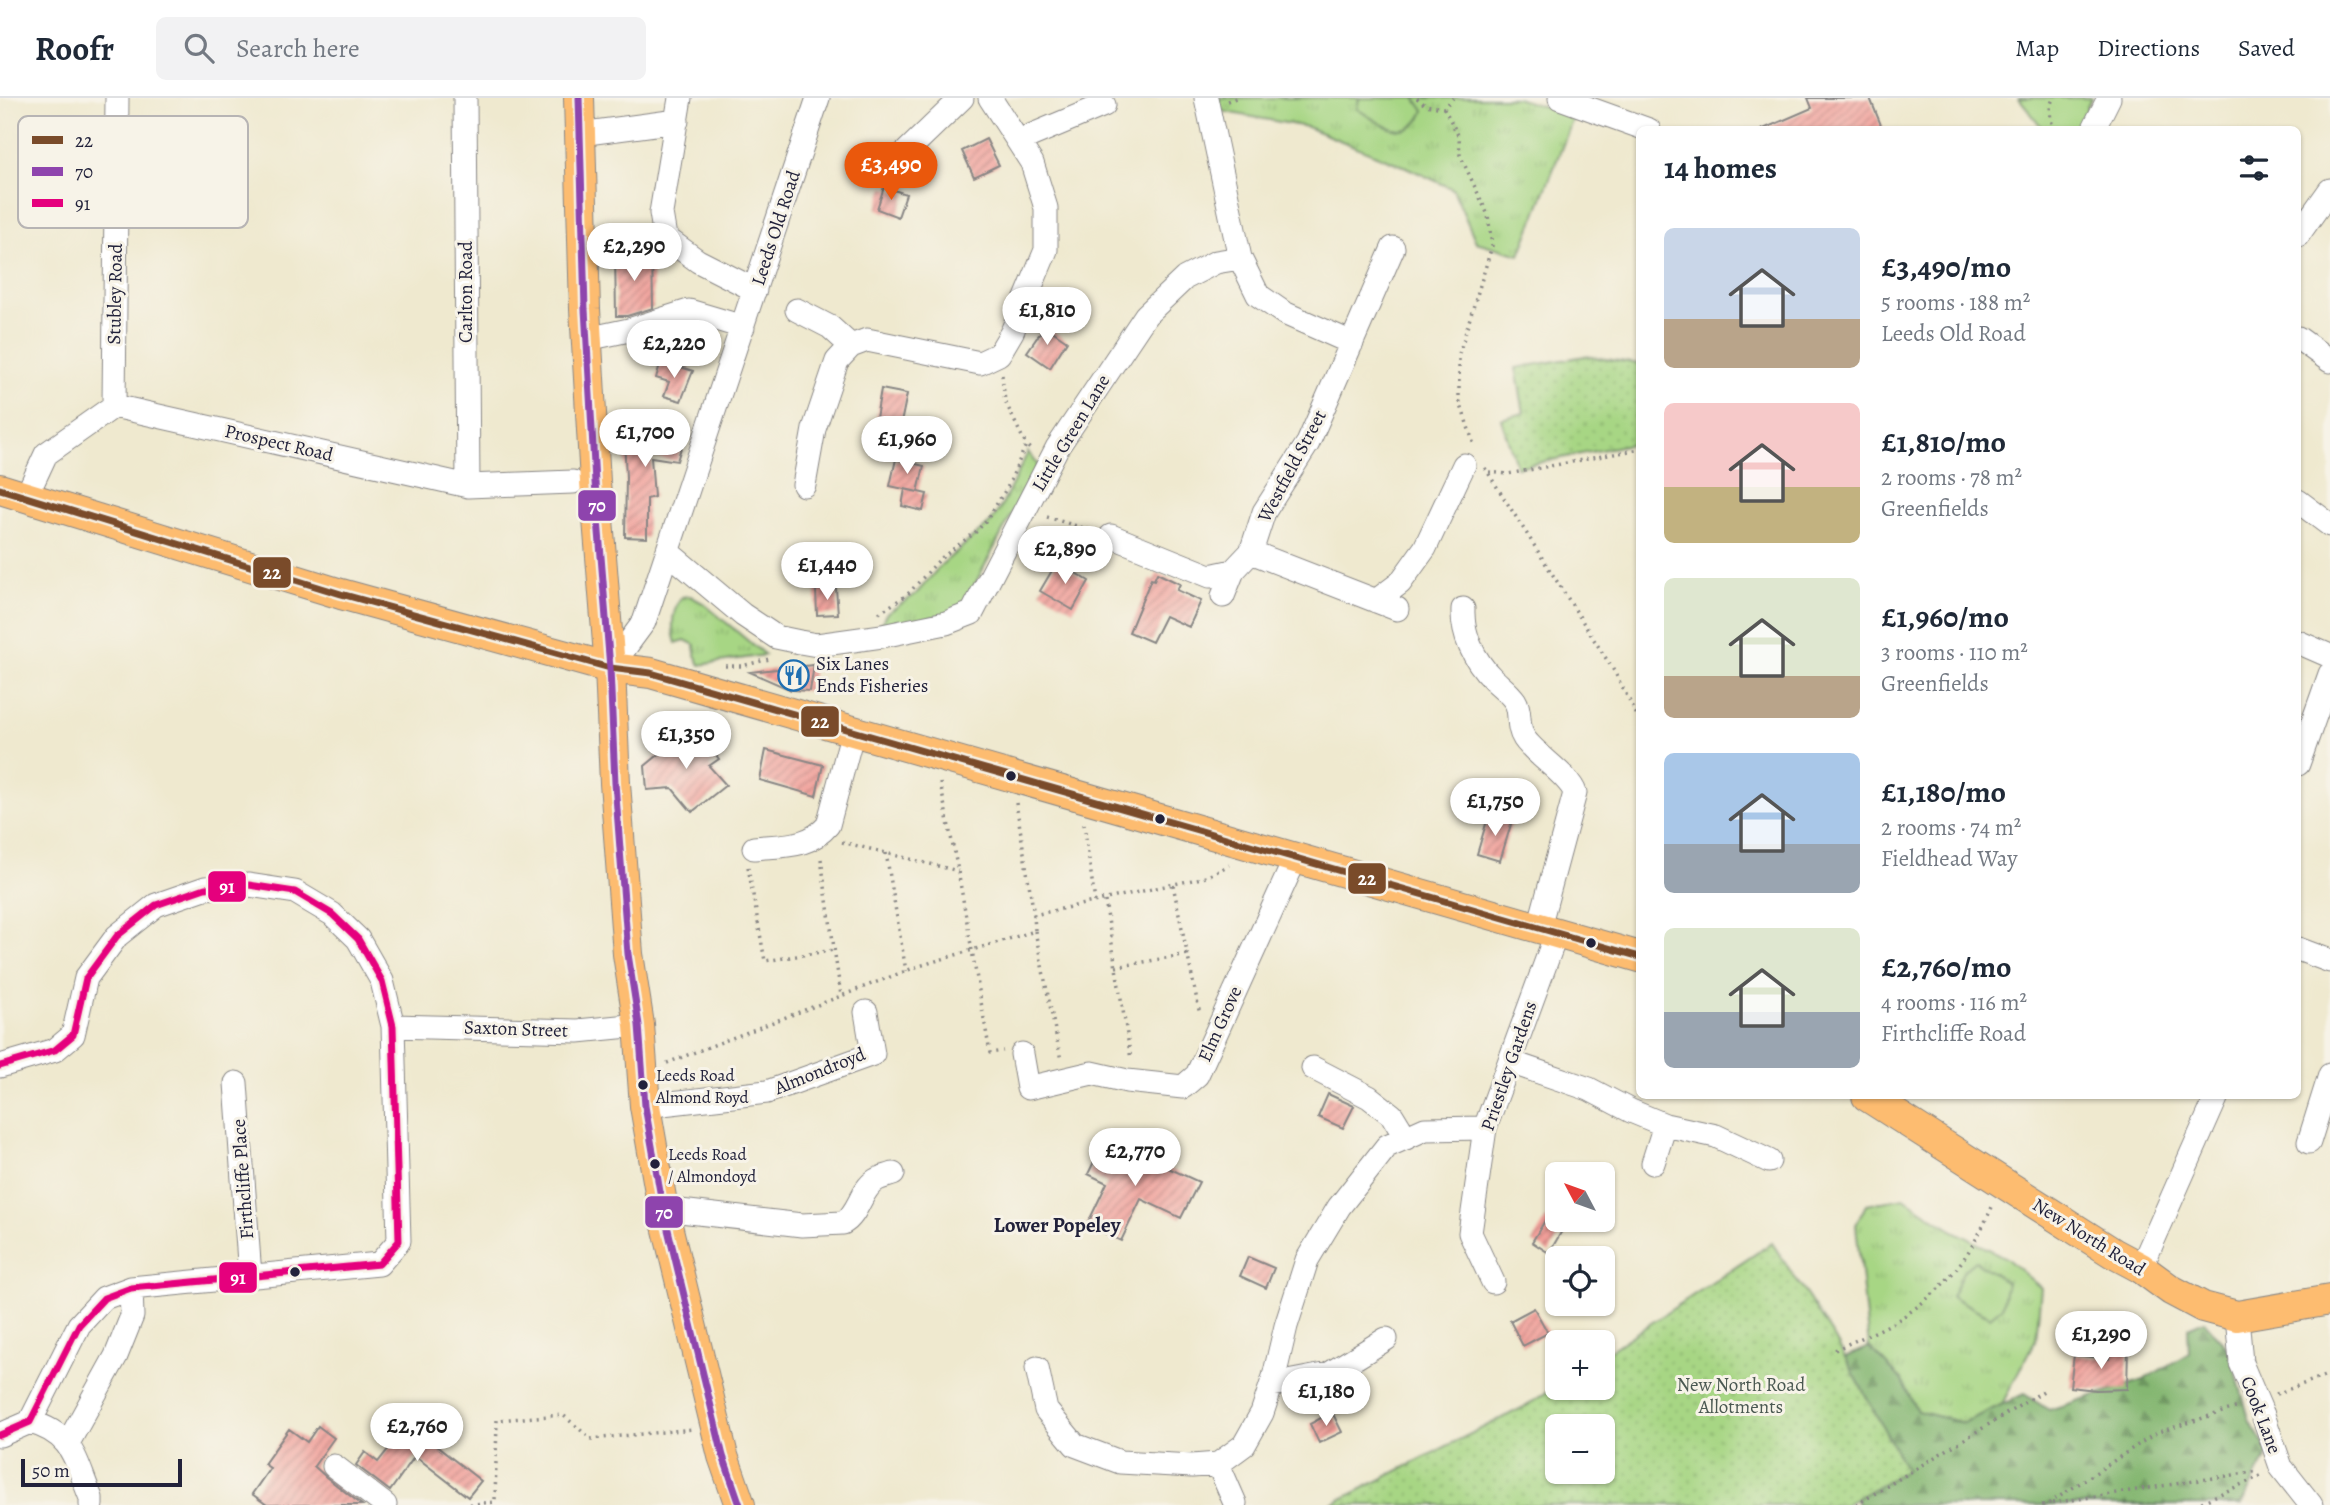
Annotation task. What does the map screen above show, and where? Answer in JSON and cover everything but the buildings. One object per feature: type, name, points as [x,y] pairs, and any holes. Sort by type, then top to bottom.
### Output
[{"type":"main road","points":[[579,98],[595,482],[628,954],[639,1025],[645,1106],[663,1209],[716,1426],[740,1505]]},
{"type":"main road","points":[[13,493],[341,594],[610,668],[651,673],[1636,956]]},
{"type":"main road","name":"New North Road","points":[[1872,1099],[2113,1253],[2141,1268],[2171,1290],[2203,1307],[2237,1316],[2330,1300]]},
{"type":"street","name":"Stubley Road","points":[[117,98],[117,116]]},
{"type":"street","name":"Carlton Road","points":[[465,98],[468,486]]},
{"type":"street","points":[[680,98],[661,213],[665,237],[698,261],[755,290]]},
{"type":"street","name":"Leeds Old Road","points":[[610,668],[644,622],[818,98]]},
{"type":"street","points":[[904,154],[962,98]]},
{"type":"street","points":[[804,485],[814,429],[837,361],[851,346],[867,340],[981,363],[999,354],[1012,332],[1046,250],[1046,208],[1032,163],[990,98]]},
{"type":"street","points":[[1206,98],[1240,258],[1258,295],[1284,313],[1352,344]]},
{"type":"street","points":[[1560,98],[1584,102],[1640,126]]},
{"type":"street","points":[[2095,126],[2109,98]]},
{"type":"street","points":[[1018,142],[1104,104]]},
{"type":"street","points":[[580,134],[677,121]]},
{"type":"street","points":[[2301,231],[2330,190]]},
{"type":"street","name":"Stubley Road","points":[[114,405],[116,228]]},
{"type":"street","name":"Westfield Street","points":[[1223,596],[1233,571],[1251,551],[1264,512],[1308,443],[1393,248]]},
{"type":"street","name":"Little Green Lane","points":[[669,553],[743,615],[776,637],[800,642],[817,645],[870,637],[946,622],[972,613],[1057,448],[1146,315],[1185,278],[1216,262],[1240,258]]},
{"type":"street","points":[[797,310],[830,327],[851,346]]},
{"type":"street","points":[[587,339],[629,330],[689,311],[743,327]]},
{"type":"street","points":[[2301,340],[2330,361]]},
{"type":"street","name":"Prospect Road","points":[[114,405],[468,486],[573,482]]},
{"type":"street","points":[[13,493],[46,454],[114,405]]},
{"type":"street","points":[[1251,551],[1387,605],[1425,548],[1474,460]]},
{"type":"street","points":[[2301,503],[2330,525]]},
{"type":"street","points":[[1111,536],[1210,576],[1233,571]]},
{"type":"street","name":"Priestley Gardens","points":[[1463,609],[1466,639],[1482,668],[1515,701],[1523,737],[1572,786],[1574,793],[1548,930],[1510,1062],[1485,1128],[1470,1233],[1493,1282]]},
{"type":"street","points":[[2301,643],[2330,656]]},
{"type":"street","points":[[2301,756],[2330,674]]},
{"type":"street","points":[[754,848],[807,842],[819,836],[828,825],[853,731]]},
{"type":"street","name":"Elm Grove","points":[[1022,1054],[1028,1088],[1092,1073],[1135,1082],[1183,1087],[1197,1074],[1296,857]]},
{"type":"street","points":[[0,1066],[55,1050],[73,1035],[86,978],[117,936],[156,905],[205,888],[249,885],[295,892],[332,914],[358,939],[382,981],[393,1026],[399,1241],[379,1264],[131,1288],[104,1297],[79,1325],[30,1422]]},
{"type":"street","points":[[2301,950],[2330,961]]},
{"type":"street","name":"Almondroyd","points":[[645,1106],[767,1092],[873,1054],[866,1012]]},
{"type":"street","name":"Saxton Street","points":[[393,1026],[578,1031],[639,1025]]},
{"type":"street","points":[[1510,1062],[1589,1089],[1665,1125],[1716,1136],[1769,1161]]},
{"type":"street","points":[[1313,1068],[1369,1097],[1392,1115],[1406,1138]]},
{"type":"street","points":[[2309,1142],[2330,1075]]},
{"type":"street","name":"Firthcliffe Place","points":[[236,1083],[250,1276]]},
{"type":"street","points":[[2141,1268],[2216,1099]]},
{"type":"street","points":[[1653,1163],[1665,1125]]},
{"type":"street","points":[[1037,1368],[1046,1410],[1075,1445],[1120,1462],[1192,1466],[1218,1464],[1244,1445],[1262,1413],[1307,1260],[1339,1206],[1387,1146],[1425,1129],[1485,1128]]},
{"type":"street","points":[[663,1209],[802,1225],[843,1223],[849,1220],[874,1181],[893,1174]]},
{"type":"street","points":[[68,1443],[116,1356],[132,1316],[131,1288]]},
{"type":"street","name":"Cook Lane","points":[[2237,1316],[2241,1363],[2281,1467],[2311,1505]]},
{"type":"street","points":[[1272,1385],[1329,1374],[1386,1339]]},
{"type":"street","points":[[0,1435],[30,1422],[49,1427],[68,1443],[92,1505]]},
{"type":"street","points":[[1218,1464],[1235,1503]]},
{"type":"street","points":[[334,1465],[393,1502]]},
{"type":"path","points":[[1417,98],[1425,105],[1444,107],[1454,98]]},
{"type":"path","points":[[2046,98],[2050,103],[2053,126]]},
{"type":"path","points":[[2050,103],[2054,98]]},
{"type":"path","points":[[1444,107],[1459,137],[1460,155],[1488,215],[1492,246],[1459,355],[1460,399],[1474,460],[1488,472],[1614,671],[1636,713]]},
{"type":"path","points":[[999,354],[1005,401],[1026,445],[1048,465]]},
{"type":"path","points":[[870,637],[872,622],[881,611],[907,595],[940,559],[958,547],[988,518],[1008,486],[1026,445]]},
{"type":"path","points":[[1488,472],[1508,474],[1636,450]]},
{"type":"path","points":[[1024,510],[1111,536]]},
{"type":"path","points":[[693,685],[707,667],[742,666],[783,655],[800,642]]},
{"type":"path","points":[[934,754],[973,950],[990,1053]]},
{"type":"path","points":[[1012,776],[1035,931],[1065,1079]]},
{"type":"path","points":[[1080,795],[1096,902]]},
{"type":"path","points":[[841,996],[819,836],[958,871]]},
{"type":"path","points":[[1034,915],[1206,877],[1262,847]]},
{"type":"path","points":[[754,848],[747,868],[765,961],[834,950]]},
{"type":"path","points":[[886,853],[906,971]]},
{"type":"path","points":[[1173,884],[1208,1051]]},
{"type":"path","points":[[1104,900],[1135,1082]]},
{"type":"path","points":[[643,1072],[906,971],[1035,931]]},
{"type":"path","points":[[1116,967],[1188,954]]},
{"type":"path","points":[[1835,1350],[1903,1316],[1952,1276],[1978,1238],[2003,1182]]},
{"type":"path","points":[[2048,1504],[2156,1433],[2259,1405],[2330,1374]]},
{"type":"path","points":[[1856,1505],[2047,1389]]},
{"type":"path","points":[[463,1505],[495,1504],[497,1420],[563,1415],[592,1439],[716,1426]]},
{"type":"path","points":[[2042,1505],[2281,1467]]},
{"type":"path","points":[[2195,1505],[2281,1467]]},
{"type":"green space","points":[[1219,98],[1516,98],[1574,116],[1520,255],[1476,242],[1453,189],[1307,127],[1220,111]]},
{"type":"green space","points":[[1359,98],[1415,98],[1424,111],[1410,128],[1393,129],[1357,109]]},
{"type":"green space","points":[[2019,98],[2091,98],[2079,126],[2041,126]]},
{"type":"green space","points":[[1585,356],[1636,363],[1636,443],[1517,467],[1501,419],[1524,413],[1516,368]]},
{"type":"green space","points":[[1028,452],[1038,465],[966,601],[949,614],[879,628],[886,614],[916,594],[941,565],[991,522]]},
{"type":"green space","points":[[690,596],[703,603],[765,655],[700,665],[695,655],[695,645],[685,640],[676,643],[673,631],[676,608],[682,597]]},
{"type":"green space","points":[[1904,1198],[1952,1230],[2006,1258],[2041,1288],[2036,1339],[2001,1406],[1963,1423],[1916,1411],[1901,1379],[1869,1347],[1856,1225],[1866,1205]]},
{"type":"green space","name":"New North Road Allotments","points":[[1772,1243],[1834,1337],[1906,1470],[1844,1505],[1330,1505],[1528,1405],[1545,1393],[1545,1400],[1615,1400],[1615,1347]]},
{"type":"green space","points":[[1975,1261],[2007,1282],[2002,1307],[1990,1317],[1951,1296],[1964,1270]]},
{"type":"green space","points":[[2204,1321],[2230,1351],[2250,1422],[2269,1453],[2241,1505],[1857,1505],[1857,1498],[1906,1470],[1845,1357],[1869,1347],[1901,1379],[1917,1411],[1963,1423],[2024,1394],[2049,1410],[2143,1380],[2189,1353],[2188,1328]]},
{"type":"transit line","name":"70","points":[[579,98],[585,309],[595,482],[628,954],[639,1025],[645,1106],[663,1209],[723,1456],[740,1505]]},
{"type":"transit line","name":"22","points":[[0,489],[341,594],[610,668],[651,673],[1636,956]]},
{"type":"transit line","name":"91","points":[[0,1066],[55,1050],[73,1035],[86,978],[117,936],[156,905],[205,888],[249,885],[295,892],[332,914],[358,939],[382,981],[393,1026],[399,1241],[379,1264],[131,1288],[104,1298],[79,1325],[30,1422],[0,1435]]},
{"type":"place","name":"Six Lanes Ends Fisheries","points":[[793,675]]},
{"type":"place","name":"Leeds Road Almond Royd","points":[[643,1085]]},
{"type":"place","name":"Leeds Road / Almondoyd","points":[[655,1164]]},
{"type":"district","name":"Lower Popeley","points":[[1057,1225]]}]
